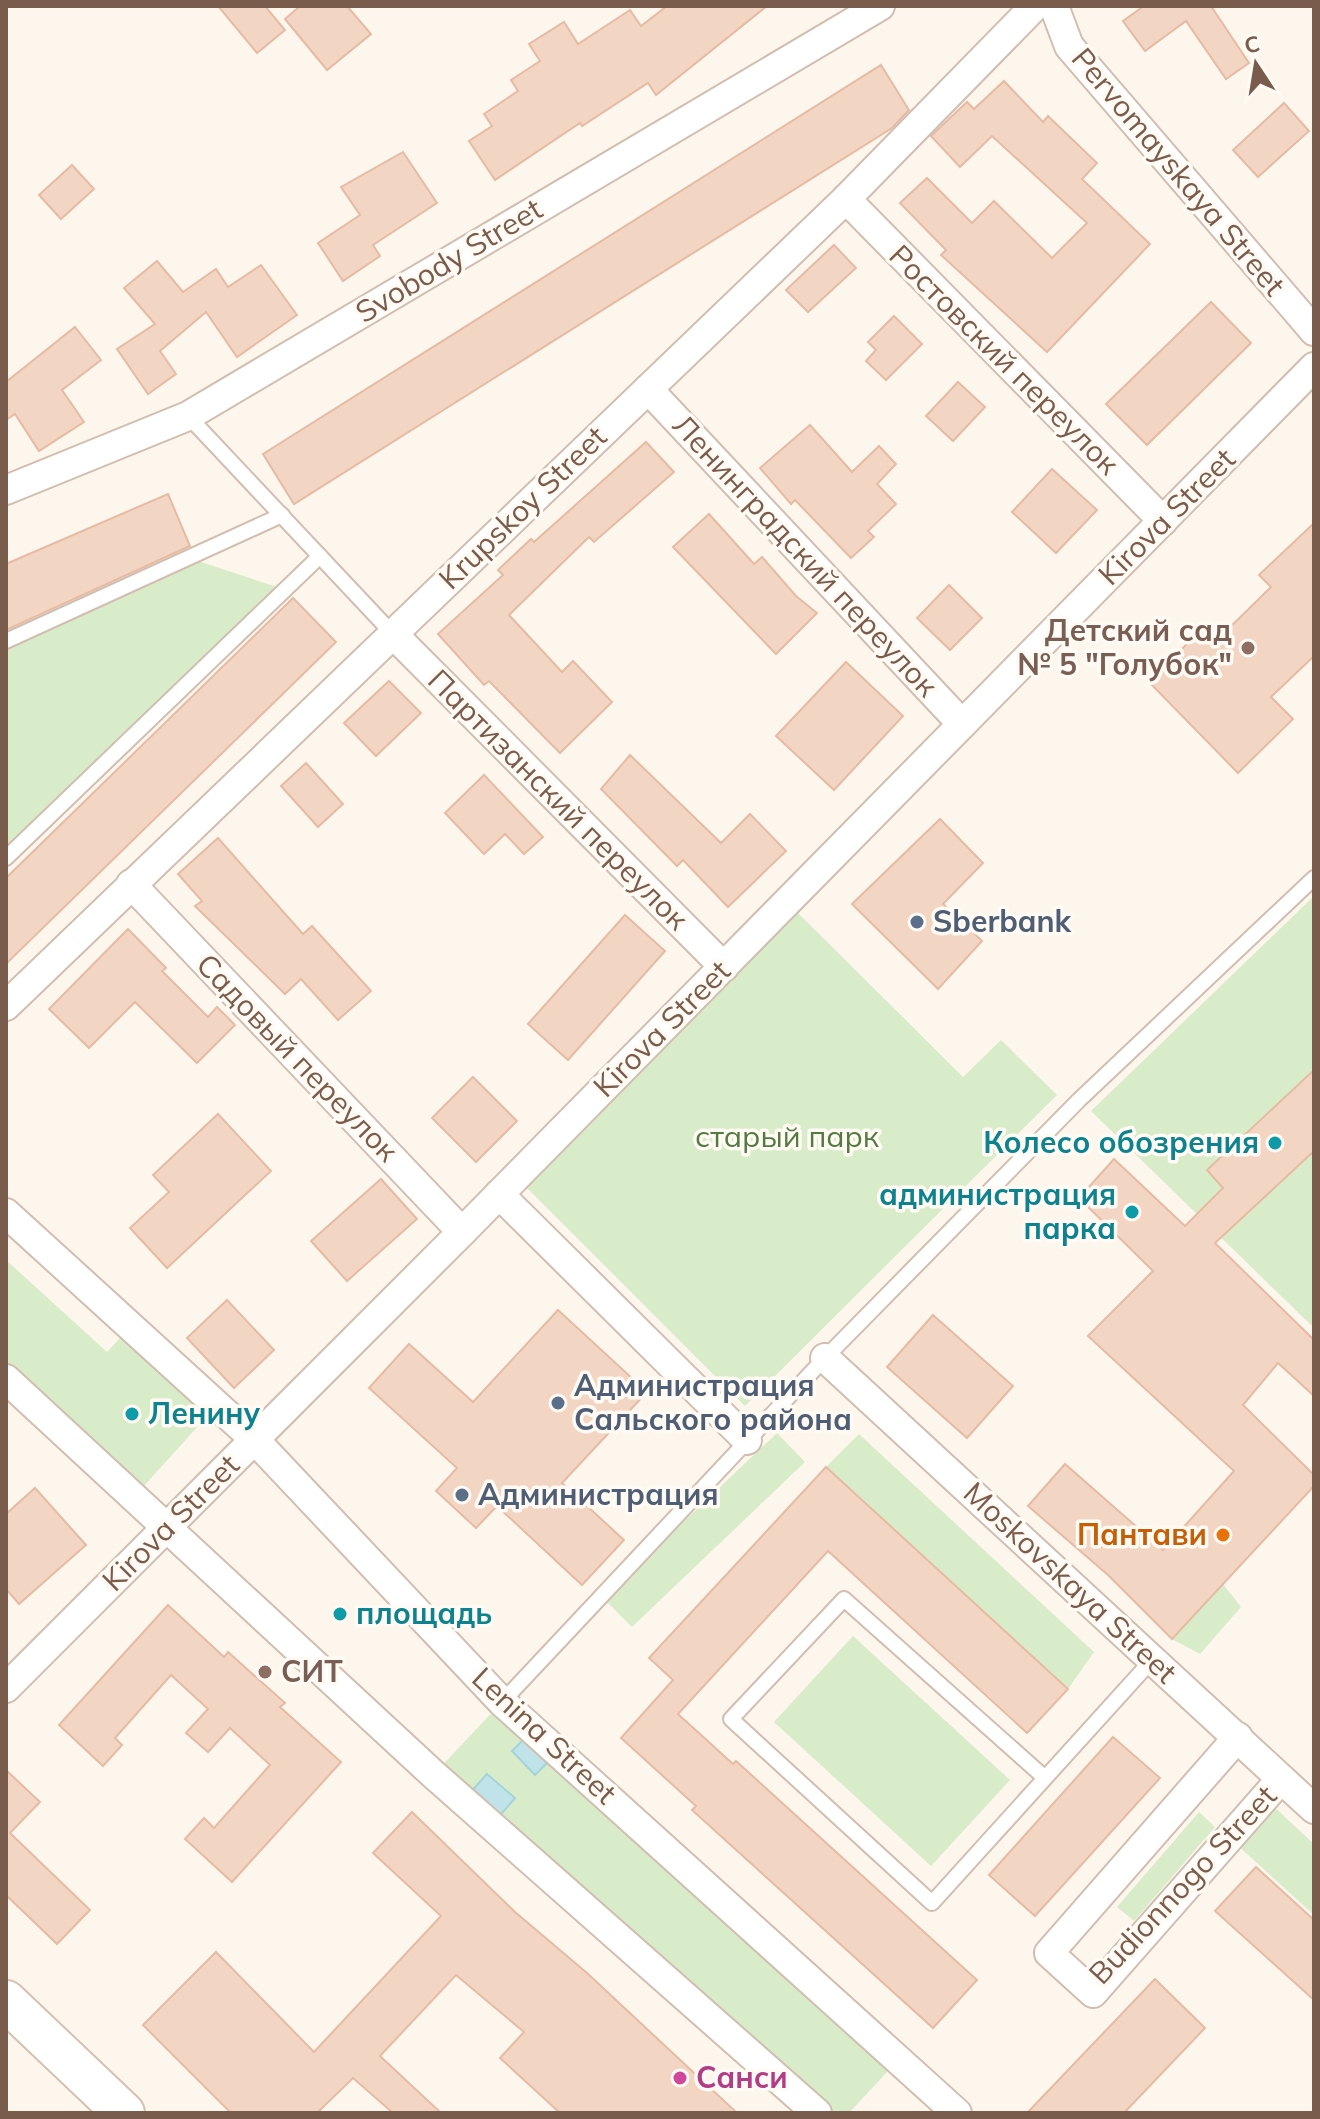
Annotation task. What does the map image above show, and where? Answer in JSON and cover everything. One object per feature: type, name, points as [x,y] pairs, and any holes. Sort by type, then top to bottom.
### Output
[{"type":"main road","points":[[6,2001],[124,2113]]},
{"type":"street","name":"Svobody Street","points":[[6,490],[188,416],[880,6]]},
{"type":"street","name":"Krupskoy Street","points":[[8,999],[846,199],[1035,6]]},
{"type":"street","name":"Pervomayskaya Street","points":[[1054,6],[1069,46],[1314,331]]},
{"type":"street","name":"Ростовский переулок","points":[[846,199],[1163,521]]},
{"type":"street","name":"Kirova Street","points":[[6,1688],[462,1232],[1314,367]]},
{"type":"street","name":"Ленинградский переулок","points":[[648,389],[962,724]]},
{"type":"street","name":"Партизанский переулок","points":[[393,634],[724,967]]},
{"type":"street","name":"Садовый переулок","points":[[131,884],[462,1232]]},
{"type":"street","points":[[499,1194],[747,1440]]},
{"type":"street","name":"Lenina Street","points":[[6,1213],[254,1439],[502,1702],[957,2113]]},
{"type":"street","name":"Moskovskaya Street","points":[[825,1358],[1314,1809]]},
{"type":"street","points":[[6,1379],[433,1774],[817,2113]]},
{"type":"street","name":"Budionnogo Street","points":[[1238,1737],[1049,1953],[1093,1993],[1281,1779]]},
{"type":"lane","points":[[188,416],[393,634]]},
{"type":"lane","points":[[6,641],[282,515]]},
{"type":"lane","points":[[6,858],[320,556]]},
{"type":"lane","points":[[502,1702],[825,1358],[1079,1100],[1314,878]]},
{"type":"lane","points":[[1045,1778],[844,1599],[731,1719],[932,1903],[1153,1659]]},
{"type":"green space","points":[[192,559],[286,590],[6,858],[6,641]]},
{"type":"green space","points":[[1314,896],[1314,1328],[1091,1111]]},
{"type":"green space","name":"старый парк","points":[[791,906],[963,1077],[1001,1040],[1057,1095],[745,1406],[518,1179]]},
{"type":"green space","points":[[6,1260],[107,1352],[123,1335],[209,1414],[143,1487],[6,1362]]},
{"type":"green space","points":[[777,1433],[805,1462],[632,1627],[603,1598]]},
{"type":"green space","points":[[859,1434],[1094,1652],[1068,1689],[826,1467]]},
{"type":"green space","points":[[1223,1584],[1241,1607],[1200,1654],[1172,1639]]},
{"type":"green space","points":[[853,1636],[1010,1780],[931,1866],[774,1722]]},
{"type":"green space","points":[[502,1702],[888,2071],[849,2113],[817,2113],[532,1841],[520,1853],[433,1775]]},
{"type":"green space","points":[[1270,1803],[1314,1844],[1314,1915],[1235,1843]]},
{"type":"green space","points":[[1199,1812],[1215,1827],[1134,1921],[1117,1907]]},
{"type":"water","points":[[529,1734],[553,1757],[535,1775],[512,1751]]},
{"type":"water","points":[[487,1774],[515,1798],[497,1819],[469,1794]]},
{"type":"building","points":[[218,6],[265,6],[285,30],[257,53]]},
{"type":"building","points":[[300,6],[347,6],[371,34],[327,70],[285,19]]},
{"type":"building","points":[[667,6],[767,6],[656,95],[648,83],[582,126],[580,123],[495,180],[469,141],[492,126],[484,114],[518,91],[511,80],[540,61],[529,44],[564,22],[578,44],[630,10],[641,26]]},
{"type":"building","points":[[1144,6],[1211,6],[1249,63],[1226,79],[1186,21],[1145,51],[1123,21]]},
{"type":"building","points":[[881,65],[909,110],[892,128],[294,504],[263,454]]},
{"type":"building","points":[[1004,81],[1043,122],[1048,116],[1097,163],[1082,179],[1150,244],[1047,352],[941,255],[946,250],[900,203],[927,178],[972,223],[994,201],[1052,258],[1087,223],[992,136],[960,167],[931,136],[967,102],[974,109]]},
{"type":"building","points":[[1284,103],[1309,131],[1258,177],[1233,150]]},
{"type":"building","points":[[403,152],[437,203],[373,245],[380,256],[343,281],[318,243],[360,215],[341,187]]},
{"type":"building","points":[[72,165],[94,189],[61,219],[39,195]]},
{"type":"building","points":[[834,245],[856,268],[808,312],[786,290]]},
{"type":"building","points":[[157,261],[183,292],[216,269],[228,287],[261,265],[297,315],[237,357],[206,312],[160,351],[176,374],[148,394],[117,349],[155,324],[124,288]]},
{"type":"building","points":[[1211,302],[1251,343],[1147,445],[1106,404]]},
{"type":"building","points":[[894,316],[922,344],[886,380],[866,361],[876,350],[868,342]]},
{"type":"building","points":[[75,327],[101,360],[62,390],[84,422],[39,451],[15,414],[6,420],[6,382]]},
{"type":"building","points":[[958,382],[985,407],[953,441],[926,416]]},
{"type":"building","points":[[810,425],[852,472],[879,446],[896,464],[877,484],[896,504],[868,531],[874,537],[851,558],[795,500],[791,504],[760,468]]},
{"type":"building","points":[[646,442],[674,472],[594,542],[589,537],[509,615],[562,672],[573,661],[612,702],[560,753],[489,681],[484,685],[438,634],[503,575],[498,570],[531,539],[534,542]]},
{"type":"building","points":[[1052,469],[1097,510],[1056,553],[1012,512]]},
{"type":"building","points":[[168,494],[190,546],[6,630],[6,564]]},
{"type":"building","points":[[709,514],[754,564],[762,557],[796,596],[817,613],[776,654],[673,547]]},
{"type":"building","name":"Детский сад № 5 \"Голубок\"","points":[[1314,523],[1314,656],[1271,697],[1293,719],[1238,773],[1148,681],[1204,628],[1216,641],[1271,587],[1259,575]]},
{"type":"building","points":[[949,585],[982,618],[950,650],[917,618]]},
{"type":"building","points":[[293,598],[336,642],[6,964],[6,878]]},
{"type":"building","points":[[846,662],[903,716],[834,790],[776,736]]},
{"type":"building","points":[[389,681],[421,713],[376,756],[344,723]]},
{"type":"building","points":[[630,755],[721,843],[750,814],[786,851],[728,907],[683,860],[677,866],[601,789]]},
{"type":"building","points":[[306,763],[343,804],[318,827],[281,786]]},
{"type":"building","points":[[484,775],[543,837],[524,854],[505,834],[484,854],[445,813]]},
{"type":"building","name":"Sberbank","points":[[940,819],[983,863],[943,904],[982,941],[938,989],[852,904]]},
{"type":"building","points":[[218,838],[303,934],[312,926],[371,991],[338,1020],[301,979],[285,994],[195,906],[202,901],[178,874]]},
{"type":"building","points":[[625,915],[665,951],[568,1060],[528,1024]]},
{"type":"building","points":[[128,929],[166,968],[162,971],[208,1017],[217,1007],[235,1025],[197,1063],[135,1002],[89,1048],[49,1009]]},
{"type":"building","points":[[1314,1070],[1314,1151],[1215,1243],[1314,1340],[1314,1396],[1278,1363],[1243,1405],[1314,1475],[1314,1486],[1172,1639],[1108,1575],[1028,1506],[1065,1464],[1163,1550],[1234,1471],[1088,1336],[1153,1271],[1079,1198],[1114,1159],[1185,1226],[1223,1188],[1207,1170]]},
{"type":"building","points":[[473,1077],[517,1121],[476,1162],[432,1118]]},
{"type":"building","points":[[218,1114],[271,1171],[167,1268],[130,1228],[169,1192],[153,1175]]},
{"type":"building","points":[[381,1179],[417,1219],[347,1281],[311,1241]]},
{"type":"building","points":[[227,1300],[274,1350],[234,1388],[187,1338]]},
{"type":"building","points":[[558,1310],[647,1392],[562,1483],[624,1540],[582,1585],[497,1506],[476,1528],[436,1491],[457,1468],[369,1388],[409,1344],[473,1402]]},
{"type":"building","points":[[933,1315],[1013,1386],[967,1438],[887,1367]]},
{"type":"building","points":[[826,1467],[1068,1689],[1027,1733],[828,1551],[678,1714],[733,1764],[736,1761],[977,1980],[933,2028],[692,1810],[696,1806],[621,1738],[673,1680],[649,1658]]},
{"type":"building","points":[[35,1488],[86,1545],[19,1604],[6,1589],[6,1514]]},
{"type":"building","points":[[168,1605],[224,1657],[228,1652],[285,1703],[280,1707],[341,1762],[232,1882],[185,1839],[204,1818],[214,1828],[270,1765],[230,1728],[208,1752],[186,1733],[208,1709],[171,1675],[115,1738],[122,1745],[103,1766],[59,1725]]},
{"type":"building","points":[[1113,1737],[1160,1778],[1035,1916],[989,1875]]},
{"type":"building","points":[[6,1770],[40,1802],[10,1833],[90,1910],[57,1944],[6,1895]]},
{"type":"building","points":[[412,1812],[515,1912],[587,1973],[737,2113],[560,2113],[500,2058],[524,2032],[456,1975],[380,2056],[441,2113],[393,2113],[353,2078],[317,2113],[231,2113],[143,2025],[216,1952],[314,2052],[441,1916],[373,1853]]},
{"type":"building","points":[[1256,1867],[1314,1920],[1314,2000],[1215,1911]]},
{"type":"building","points":[[1155,1979],[1205,2028],[1124,2113],[1027,2113]]},
{"type":"place","name":"Детский сад № 5 \"Голубок\"","points":[[1248,648]]},
{"type":"place","name":"Sberbank","points":[[917,922]]},
{"type":"place","name":"Колесо обозрения","points":[[1275,1143]]},
{"type":"place","name":"администрация парка","points":[[1132,1212]]},
{"type":"place","name":"Администрация Сальского района","points":[[558,1403]]},
{"type":"place","name":"Ленину","points":[[132,1414]]},
{"type":"place","name":"Администрация","points":[[462,1495]]},
{"type":"place","name":"Пантави","points":[[1223,1535]]},
{"type":"place","name":"площадь","points":[[340,1614]]},
{"type":"place","name":"СИТ","points":[[265,1672]]},
{"type":"place","name":"Санси","points":[[680,2078]]}]
